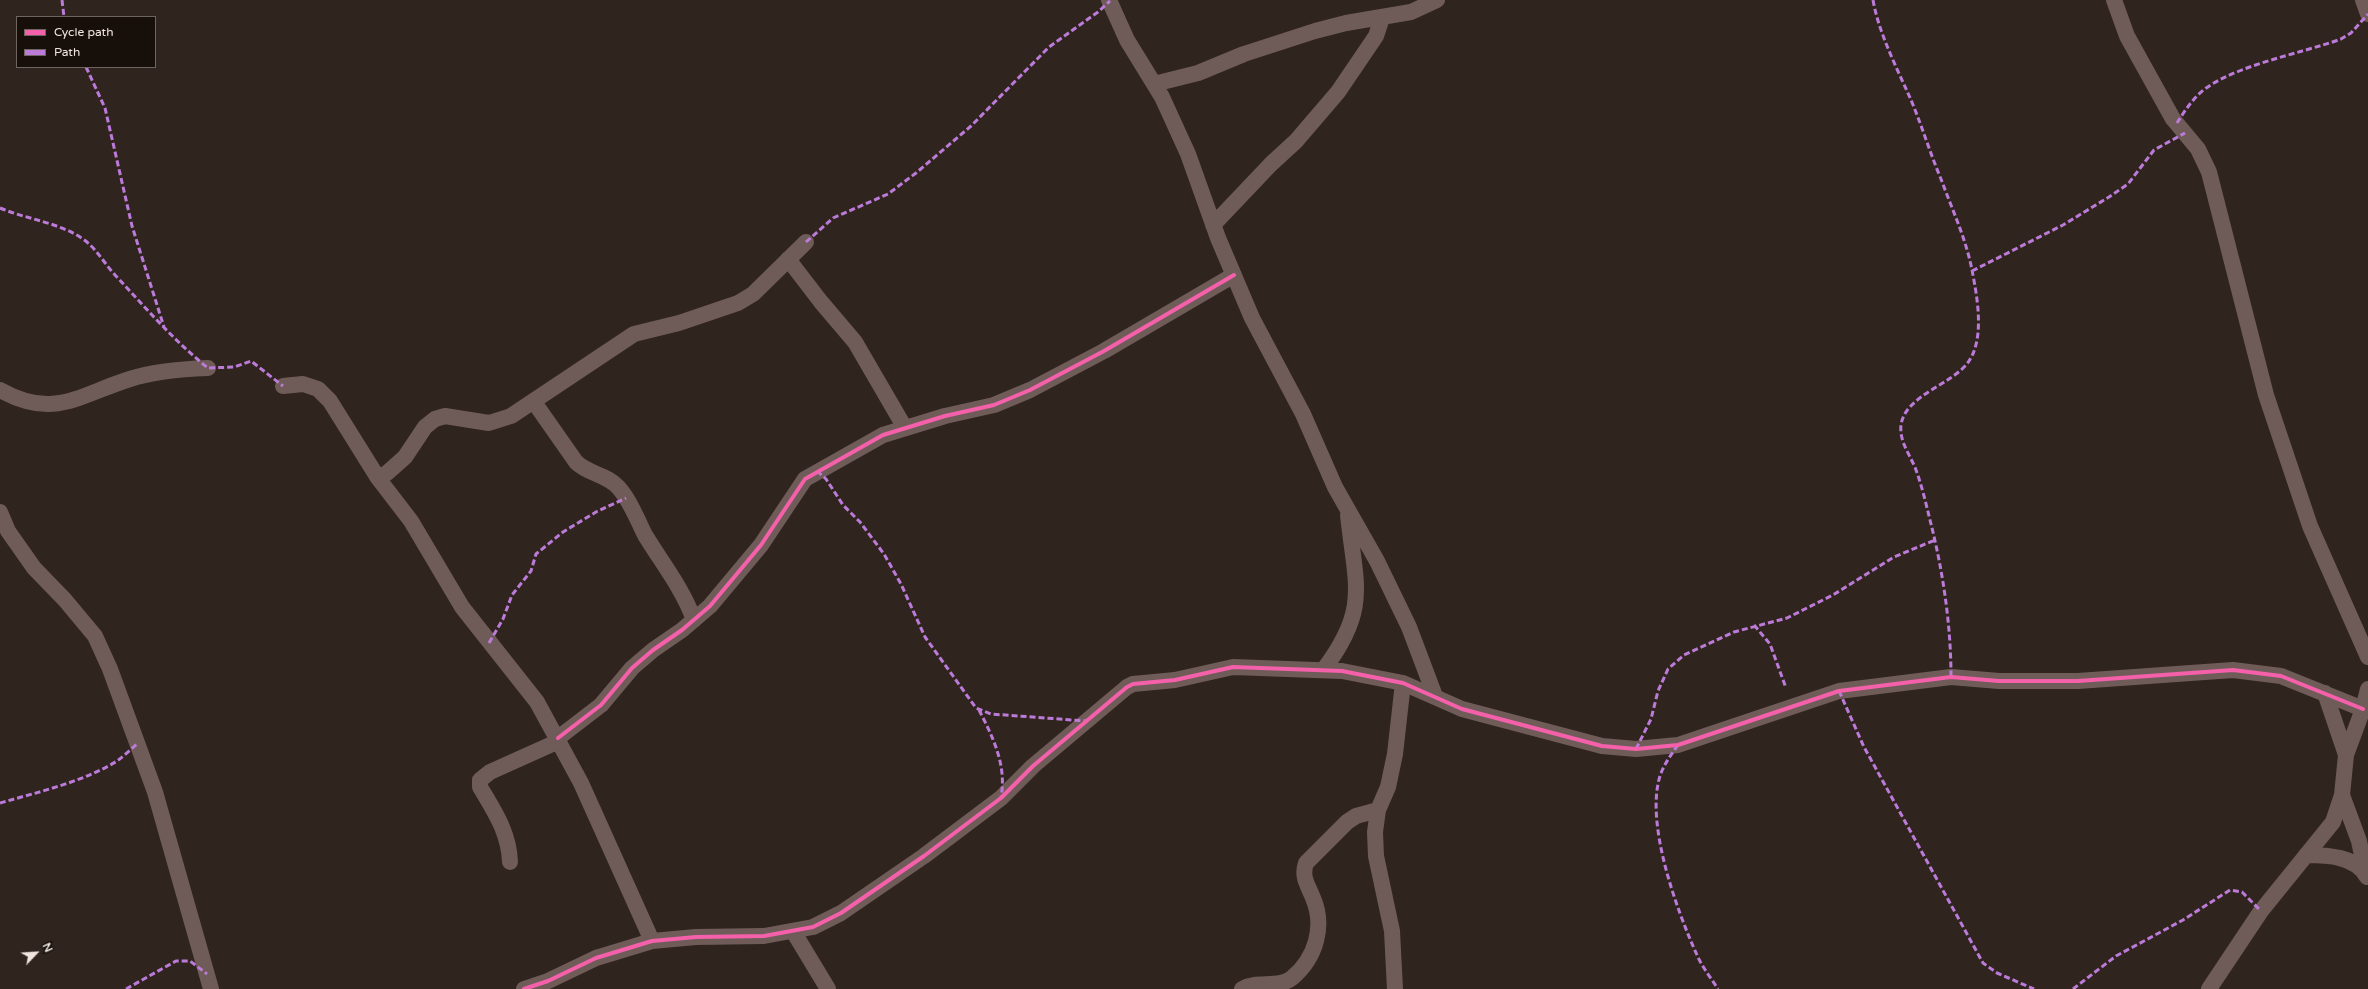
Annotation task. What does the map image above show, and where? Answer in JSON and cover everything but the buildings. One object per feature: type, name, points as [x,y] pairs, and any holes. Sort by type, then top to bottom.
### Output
[{"type":"street","points":[[1109,0],[1127,40],[1162,97],[1188,154],[1213,225],[1252,318],[1303,414],[1347,508],[1409,627],[1435,696]]},
{"type":"street","points":[[1154,84],[1198,73],[1244,54],[1315,31],[1346,23],[1411,12],[1437,0]]},
{"type":"street","points":[[2114,0],[2127,36],[2173,119],[2198,149],[2209,172],[2266,395],[2310,526],[2368,657]]},
{"type":"street","points":[[2363,0],[2368,14]]},
{"type":"street","points":[[1213,225],[1271,164],[1296,141],[1338,92],[1376,36],[1382,18]]},
{"type":"street","points":[[378,478],[388,473],[405,457],[425,427],[435,420],[451,416],[476,422],[489,423],[511,416],[634,334],[679,323],[738,303],[753,294],[806,242]]},
{"type":"street","points":[[788,259],[821,302],[855,342],[905,428]]},
{"type":"street","points":[[510,862],[509,848],[502,824],[480,787],[480,780],[490,772],[558,740],[601,705],[632,668],[710,606],[744,567],[805,479],[883,435],[994,405],[1030,390],[1104,351],[1234,275]]},
{"type":"street","points":[[0,390],[29,403],[63,403],[84,397],[130,379],[165,371],[208,368]]},
{"type":"street","points":[[283,386],[302,384],[318,390],[338,414],[378,478],[411,522],[462,608],[537,702],[558,740],[652,941]]},
{"type":"street","points":[[534,402],[576,462],[584,469],[606,478],[618,487],[658,556],[684,595],[694,620]]},
{"type":"street","points":[[1324,669],[1349,631],[1356,595],[1356,574],[1347,508]]},
{"type":"street","points":[[0,512],[8,531],[34,568],[65,600],[95,636],[110,669],[155,792],[211,989]]},
{"type":"street","points":[[524,989],[548,981],[596,958],[652,941],[696,937],[764,936],[813,927],[841,913],[924,856],[1001,798],[1033,766],[1127,686],[1175,680],[1233,668],[1324,669],[1403,683],[1462,709],[1602,746],[1636,749],[1678,745],[1839,691],[1951,677],[1999,681],[2078,681],[2233,670],[2281,676],[2363,709]]},
{"type":"street","points":[[1395,989],[1389,909],[1376,856],[1375,832],[1378,810],[1388,787],[1395,754],[1403,683]]},
{"type":"street","points":[[2209,989],[2261,911],[2332,822],[2342,795],[2346,755],[2363,709],[2368,689]]},
{"type":"street","points":[[2325,693],[2346,755]]},
{"type":"street","points":[[2342,795],[2359,841],[2367,877]]},
{"type":"street","points":[[1242,989],[1257,984],[1280,983],[1291,978],[1304,962],[1314,948],[1319,927],[1318,911],[1304,878],[1303,870],[1306,863],[1347,822],[1356,816],[1378,810]]},
{"type":"street","points":[[2306,855],[2331,855],[2350,861],[2367,877]]},
{"type":"street","points":[[793,931],[828,989]]},
{"type":"marked path","points":[[62,0],[64,16]]},
{"type":"marked path","points":[[1873,0],[1884,38],[1915,110],[1962,235],[1972,270],[1976,292],[1978,316],[1977,340],[1969,361],[1953,376],[1920,398],[1911,406],[1904,415],[1901,425],[1902,437],[1916,470],[1922,489],[1939,559],[1948,618],[1951,677]]},
{"type":"marked path","points":[[806,242],[833,218],[888,194],[916,173],[971,126],[1049,47],[1098,12],[1110,1]]},
{"type":"marked path","points":[[2177,123],[2185,110],[2207,87],[2224,78],[2263,62],[2341,39],[2351,33],[2368,14]]},
{"type":"marked path","points":[[86,68],[105,108],[132,226],[164,327]]},
{"type":"marked path","points":[[1972,271],[2063,225],[2109,197],[2128,184],[2154,150],[2185,133]]},
{"type":"marked path","points":[[0,208],[51,224],[71,232],[86,241],[115,275],[183,347],[208,368],[234,367],[251,361],[283,386]]},
{"type":"marked path","points":[[817,471],[826,479],[843,505],[860,522],[884,554],[901,584],[925,637],[976,708],[991,714],[1086,721]]},
{"type":"marked path","points":[[489,643],[503,619],[512,595],[531,571],[536,554],[563,532],[596,512],[626,498]]},
{"type":"marked path","points":[[1636,749],[1651,719],[1658,691],[1668,669],[1684,655],[1734,632],[1787,618],[1833,595],[1894,557],[1935,540]]},
{"type":"marked path","points":[[1754,625],[1770,644],[1786,688]]},
{"type":"marked path","points":[[1839,691],[1864,747],[1983,963],[1997,973],[2034,989]]},
{"type":"marked path","points":[[979,710],[998,752],[1002,774],[1001,797]]},
{"type":"marked path","points":[[0,803],[60,786],[90,775],[117,761],[138,743]]},
{"type":"marked path","points":[[1678,745],[1660,776],[1656,796],[1660,842],[1665,867],[1689,937],[1701,964],[1718,989]]},
{"type":"marked path","points":[[2073,989],[2116,956],[2183,920],[2230,890],[2242,892],[2261,911]]},
{"type":"marked path","points":[[126,989],[176,961],[190,961],[207,974]]},
{"type":"cycle path","points":[[558,738],[601,705],[632,668],[653,650],[682,630],[710,606],[761,545],[805,479],[883,435],[945,416],[994,405],[1030,390],[1104,351],[1234,275]]},
{"type":"cycle path","points":[[524,989],[548,981],[596,958],[652,941],[696,937],[764,936],[813,927],[841,913],[924,856],[1001,798],[1033,766],[1127,687],[1133,684],[1175,680],[1233,667],[1342,671],[1403,683],[1462,709],[1602,746],[1636,749],[1678,745],[1839,691],[1951,677],[1999,681],[2078,681],[2233,670],[2281,676],[2363,709]]}]
